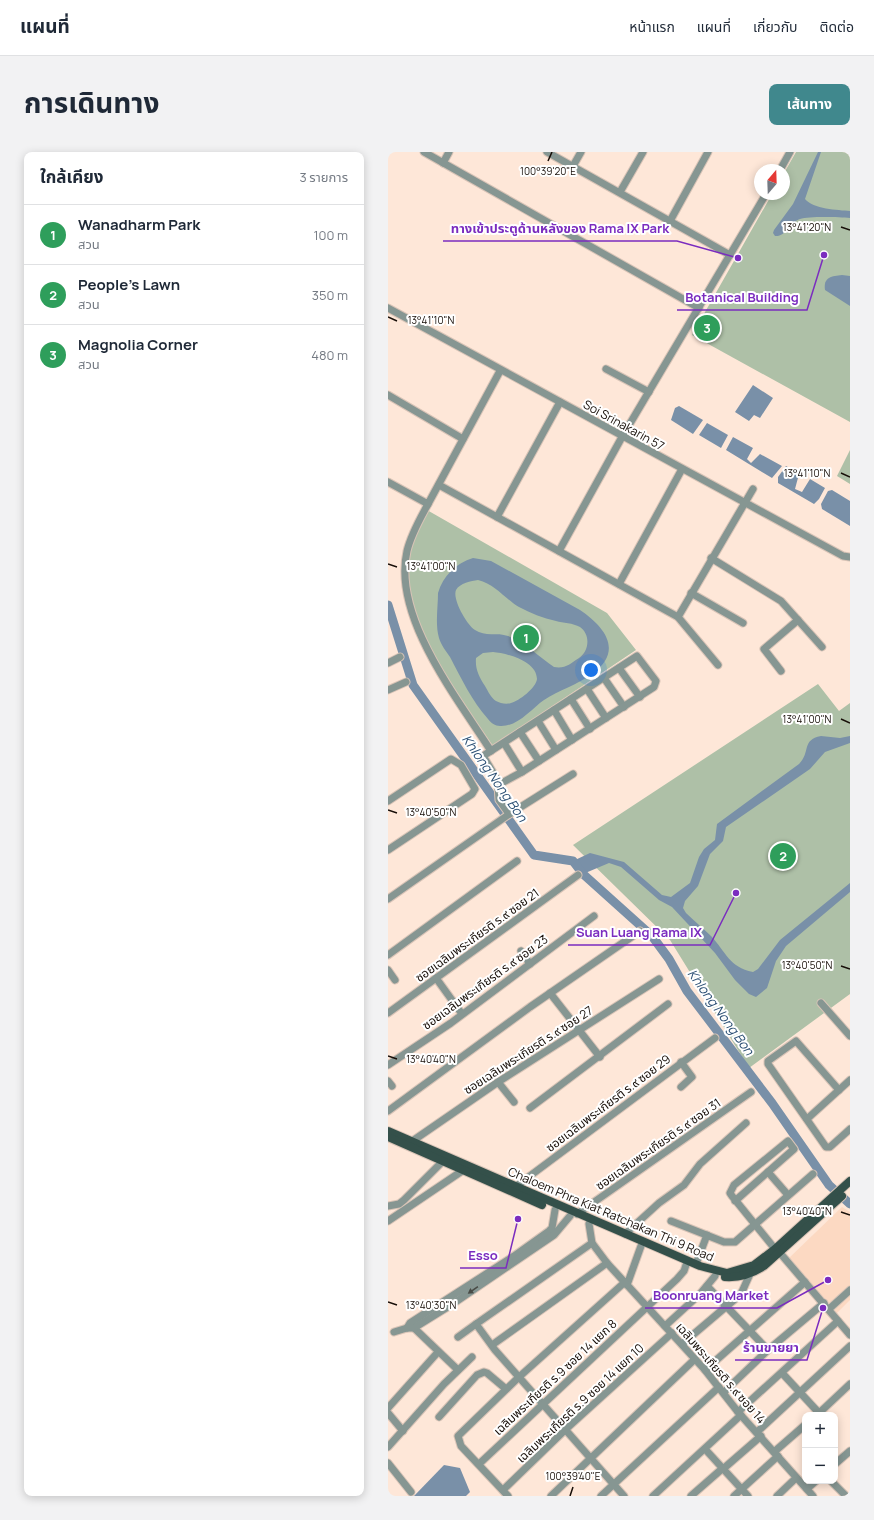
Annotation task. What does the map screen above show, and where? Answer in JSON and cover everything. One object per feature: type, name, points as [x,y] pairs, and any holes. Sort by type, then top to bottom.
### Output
[{"type":"main road","name":"Chaloem Phra Kiat Ratchakan Thi 9 Road","points":[[388,1131],[515,1187],[574,1215],[625,1234],[696,1264],[727,1273],[754,1265],[777,1251]]},
{"type":"main road","name":"Chaloem Phra Kiat Ratchakan Thi 9 Road","points":[[388,1137],[462,1171],[555,1210],[574,1215],[589,1224],[715,1276],[737,1277],[750,1274],[764,1266],[777,1251],[847,1188],[850,1181]]},
{"type":"street","points":[[424,152],[699,308]]},
{"type":"street","points":[[443,163],[449,152]]},
{"type":"street","points":[[547,152],[730,255]]},
{"type":"street","points":[[573,166],[580,152]]},
{"type":"street","points":[[620,192],[643,152]]},
{"type":"street","points":[[670,221],[708,152]]},
{"type":"street","points":[[783,164],[790,152]]},
{"type":"street","points":[[559,551],[622,437],[762,200]]},
{"type":"street","name":"Soi Srinakarin 57","points":[[388,308],[682,470],[843,556],[850,557]]},
{"type":"street","points":[[606,369],[649,392]]},
{"type":"street","points":[[491,751],[432,658],[417,626],[408,598],[406,574],[407,552],[415,527],[500,371]]},
{"type":"street","points":[[388,395],[463,439]]},
{"type":"street","points":[[497,517],[560,402]]},
{"type":"street","points":[[619,584],[682,470]]},
{"type":"street","points":[[388,482],[428,504]]},
{"type":"street","points":[[439,485],[678,617],[718,665]]},
{"type":"street","points":[[678,617],[711,558],[753,489]]},
{"type":"street","points":[[711,558],[781,601],[822,647]]},
{"type":"street","points":[[691,593],[743,623]]},
{"type":"street","points":[[782,671],[764,649],[798,620]]},
{"type":"street","points":[[500,784],[483,756],[637,656],[656,682],[654,687],[522,772],[500,784],[497,789],[499,800],[506,816]]},
{"type":"street","points":[[388,663],[400,657]]},
{"type":"street","points":[[619,668],[640,697]]},
{"type":"street","points":[[604,678],[624,707]]},
{"type":"street","points":[[388,690],[406,682]]},
{"type":"street","points":[[587,688],[606,718]]},
{"type":"street","points":[[571,699],[590,729]]},
{"type":"street","points":[[554,710],[572,740]]},
{"type":"street","points":[[538,721],[556,750]]},
{"type":"street","points":[[520,732],[539,761]]},
{"type":"street","points":[[504,743],[522,772]]},
{"type":"street","points":[[388,801],[451,759],[461,765],[475,789],[472,794],[388,850]]},
{"type":"street","points":[[388,899],[506,816],[573,774]]},
{"type":"street","points":[[388,955],[517,861]]},
{"type":"street","name":"ซอยเฉลิมพระเกียรติ ร.๙ ซอย 21","points":[[388,1013],[578,875]]},
{"type":"street","name":"ซอยเฉลิมพระเกียรติ ร.๙ ซอย 23","points":[[388,1065],[462,1014],[594,916]]},
{"type":"street","points":[[388,1111],[550,993],[640,931]]},
{"type":"street","points":[[521,951],[530,964]]},
{"type":"street","points":[[388,970],[395,980]]},
{"type":"street","points":[[436,978],[462,1014]]},
{"type":"street","name":"ซอยเฉลิมพระเกียรติ ร.๙ ซอย 27","points":[[411,1142],[498,1082],[659,979]]},
{"type":"street","points":[[550,993],[600,1057]]},
{"type":"street","points":[[821,1003],[850,1036]]},
{"type":"street","points":[[530,1108],[600,1057],[668,1004]]},
{"type":"street","name":"ซอยเฉลิมพระเกียรติ ร.๙ ซอย 29","points":[[515,1187],[714,1038]]},
{"type":"street","points":[[839,1090],[796,1041],[769,1059],[768,1064],[828,1147],[850,1129]]},
{"type":"street","points":[[681,1062],[692,1077],[681,1087]]},
{"type":"street","points":[[807,1119],[850,1080]]},
{"type":"street","points":[[498,1082],[514,1102]]},
{"type":"street","name":"ซอยเฉลิมพระเกียรติ ร.๙ ซอย 31","points":[[394,1332],[410,1326],[442,1308],[516,1258],[574,1215],[751,1092]]},
{"type":"street","points":[[625,1234],[659,1203],[684,1185],[700,1164],[746,1123]]},
{"type":"street","points":[[735,1201],[794,1149],[788,1140],[734,1185],[730,1193],[735,1201],[754,1224],[827,1306],[850,1335]]},
{"type":"street","points":[[388,1206],[399,1204],[404,1200],[442,1162]]},
{"type":"street","points":[[388,1221],[462,1171]]},
{"type":"street","points":[[768,1172],[788,1195]]},
{"type":"street","points":[[672,1221],[729,1243],[735,1242],[813,1174]]},
{"type":"street","points":[[555,1210],[555,1230]]},
{"type":"street","name":"เฉลิมพระเกียรติ ร.๙ ซอย 14","points":[[589,1224],[592,1243],[607,1263],[705,1370],[740,1413],[813,1496]]},
{"type":"street","points":[[696,1264],[707,1235]]},
{"type":"street","points":[[458,1337],[592,1243]]},
{"type":"street","points":[[508,1496],[461,1446],[458,1436],[519,1377],[626,1283],[641,1246]]},
{"type":"street","points":[[492,1345],[607,1263]]},
{"type":"street","name":"เฉลิมพระเกียรติ ร.9 ซอย 14 แยก 8","points":[[479,1464],[646,1306],[678,1278],[684,1271],[686,1265]]},
{"type":"street","points":[[682,1344],[741,1294],[750,1274]]},
{"type":"street","points":[[665,1326],[707,1286],[715,1276]]},
{"type":"street","points":[[705,1370],[750,1329],[806,1282]]},
{"type":"street","points":[[707,1286],[750,1329],[768,1350]]},
{"type":"street","points":[[601,1496],[768,1350],[850,1290]]},
{"type":"street","points":[[653,1496],[705,1449],[740,1413],[838,1321]]},
{"type":"street","points":[[476,1324],[543,1405],[624,1496]]},
{"type":"street","points":[[410,1326],[458,1370]]},
{"type":"street","name":"เฉลิมพระเกียรติ ร.9 ซอย 14 แยก 10","points":[[503,1490],[565,1430],[672,1333]]},
{"type":"street","points":[[691,1496],[723,1468],[850,1346]]},
{"type":"street","points":[[388,1408],[438,1352]]},
{"type":"street","points":[[388,1446],[458,1370],[472,1357]]},
{"type":"street","points":[[551,1496],[695,1359]]},
{"type":"street","points":[[439,1417],[477,1375],[481,1373],[487,1373],[506,1389]]},
{"type":"street","points":[[782,1373],[816,1412]]},
{"type":"street","points":[[820,1412],[850,1384]]},
{"type":"street","points":[[388,1413],[403,1430]]},
{"type":"street","points":[[734,1496],[802,1428]]},
{"type":"street","points":[[705,1449],[748,1496]]},
{"type":"street","points":[[838,1461],[850,1451]]},
{"type":"street","points":[[388,1464],[411,1492]]},
{"type":"street","points":[[776,1496],[796,1478]]},
{"type":"street","points":[[807,1489],[813,1484]]},
{"type":"street","points":[[834,1484],[846,1496]]},
{"type":"shaded area","points":[[842,1207],[850,1212],[850,1300],[837,1313],[788,1259]]},
{"type":"green space","points":[[796,152],[850,152],[850,422],[692,335],[769,200],[790,200],[789,164]]},
{"type":"green space","points":[[850,450],[850,484],[837,476]]},
{"type":"green space","points":[[427,510],[607,613],[636,650],[493,746],[463,703],[433,655],[412,604],[408,578],[409,552],[416,531]]},
{"type":"green space","points":[[818,684],[839,711],[850,703],[850,994],[749,1068],[670,940],[573,845]]},
{"type":"water","points":[[818,152],[821,152],[805,199],[820,207],[850,211],[850,218],[804,218],[793,223],[779,236],[775,236],[773,233],[774,230],[793,204]]},
{"type":"water","points":[[842,275],[850,276],[850,306],[825,290],[825,282],[829,278]]},
{"type":"water","points":[[753,385],[773,398],[760,418],[754,415],[749,421],[735,412]]},
{"type":"water","points":[[679,406],[703,420],[693,434],[671,420],[675,408]]},
{"type":"water","points":[[707,423],[728,435],[721,448],[699,435]]},
{"type":"water","points":[[733,437],[753,448],[747,459],[751,463],[760,454],[782,466],[772,478],[726,450]]},
{"type":"water","points":[[786,466],[799,474],[795,489],[802,492],[810,479],[825,488],[819,499],[814,504],[778,483],[778,477]]},
{"type":"water","points":[[832,490],[850,501],[850,526],[822,509],[821,504],[828,491]]},
{"type":"water","points":[[473,558],[491,561],[580,610],[589,617],[597,624],[607,640],[609,648],[607,657],[602,665],[586,678],[544,700],[513,724],[500,726],[492,723],[482,712],[467,689],[441,643],[438,633],[438,593],[440,587],[451,571],[467,560]],"holes":[[[478,580],[489,585],[519,607],[546,618],[580,627],[584,630],[587,638],[587,647],[585,651],[579,658],[567,666],[554,667],[526,646],[508,636],[483,633],[475,630],[468,623],[461,612],[455,594],[456,590],[463,584]],[[493,652],[520,659],[532,667],[536,673],[537,679],[534,686],[527,694],[509,704],[494,700],[479,676],[476,666],[476,658],[483,653]]]},
{"type":"water","points":[[821,736],[840,738],[850,736],[850,743],[825,752],[810,769],[726,827],[723,841],[710,854],[698,886],[685,901],[683,908],[686,913],[711,936],[733,963],[738,967],[753,972],[758,969],[780,940],[850,883],[850,892],[786,946],[776,961],[767,988],[756,997],[749,994],[735,980],[715,953],[672,907],[659,900],[621,867],[609,863],[583,874],[573,861],[590,853],[624,862],[662,895],[671,897],[690,883],[699,857],[704,849],[715,840],[717,824],[799,764],[803,760],[808,743],[811,740]]},
{"type":"water","points":[[444,1465],[460,1468],[470,1492],[466,1496],[414,1496]]},
{"type":"waterway","name":"Khlong Nong Bon","points":[[388,605],[413,685],[534,855],[573,861],[583,874],[652,936],[669,959],[687,991],[772,1103],[829,1185],[850,1204]]},
{"type":"place","name":"Botanical Building","points":[[824,255]]},
{"type":"place","name":"ทางเข้าประตูด้านหลังของ Rama IX Park","points":[[738,258]]},
{"type":"place","name":"Magnolia Corner","points":[[707,328]]},
{"type":"place","name":"Wanadharm Park","points":[[526,638]]},
{"type":"place","name":"People’s Lawn","points":[[783,856]]},
{"type":"place","name":"Suan Luang Rama IX","points":[[736,893]]},
{"type":"place","name":"Esso","points":[[518,1219]]},
{"type":"place","name":"Boonruang Market","points":[[828,1280]]},
{"type":"place","name":"ร้านขายยา","points":[[823,1308]]}]
